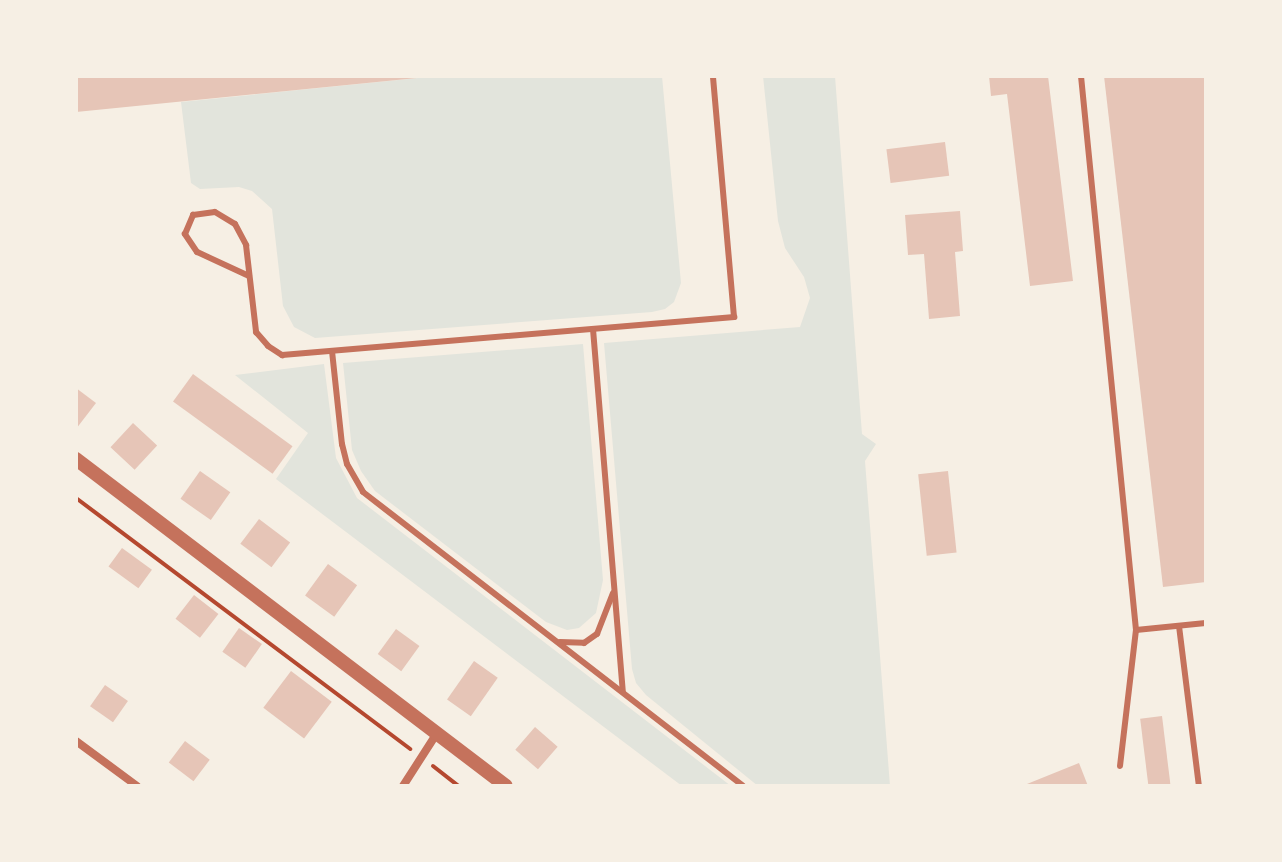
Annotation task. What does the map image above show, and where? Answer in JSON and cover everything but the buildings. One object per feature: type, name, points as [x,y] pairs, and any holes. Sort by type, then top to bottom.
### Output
[{"type":"street","points":[[76,459],[506,786]]},
{"type":"street","points":[[403,786],[437,733]]},
{"type":"street","points":[[76,741],[137,786]]},
{"type":"lane","points":[[249,276],[197,252],[185,234],[193,215],[215,212],[235,224],[246,245],[256,332],[268,346],[282,355],[734,317],[713,76]]},
{"type":"lane","points":[[1081,76],[1136,630],[1133,679],[1120,766]]},
{"type":"lane","points":[[593,329],[623,693]]},
{"type":"lane","points":[[332,351],[342,444],[347,464],[363,492],[743,786]]},
{"type":"lane","points":[[556,642],[573,645],[597,634],[614,589]]},
{"type":"lane","points":[[1136,630],[1206,623]]},
{"type":"lane","points":[[1179,626],[1199,786]]},
{"type":"path","points":[[76,498],[459,786]]},
{"type":"shaded area","points":[[438,76],[662,76],[681,283],[674,302],[665,309],[652,312],[315,338],[294,327],[283,306],[272,209],[252,191],[239,187],[200,189],[191,183],[181,102]]},
{"type":"shaded area","points":[[763,76],[835,76],[862,434],[876,444],[865,461],[890,786],[758,786],[646,695],[636,683],[632,669],[604,343],[800,327],[810,298],[804,277],[785,248],[778,221]]},
{"type":"shaded area","points":[[583,344],[603,580],[596,613],[579,628],[567,630],[546,622],[375,491],[361,471],[352,450],[343,363]]},
{"type":"shaded area","points":[[324,364],[336,458],[357,498],[731,786],[682,786],[276,479],[308,433],[235,375]]}]
